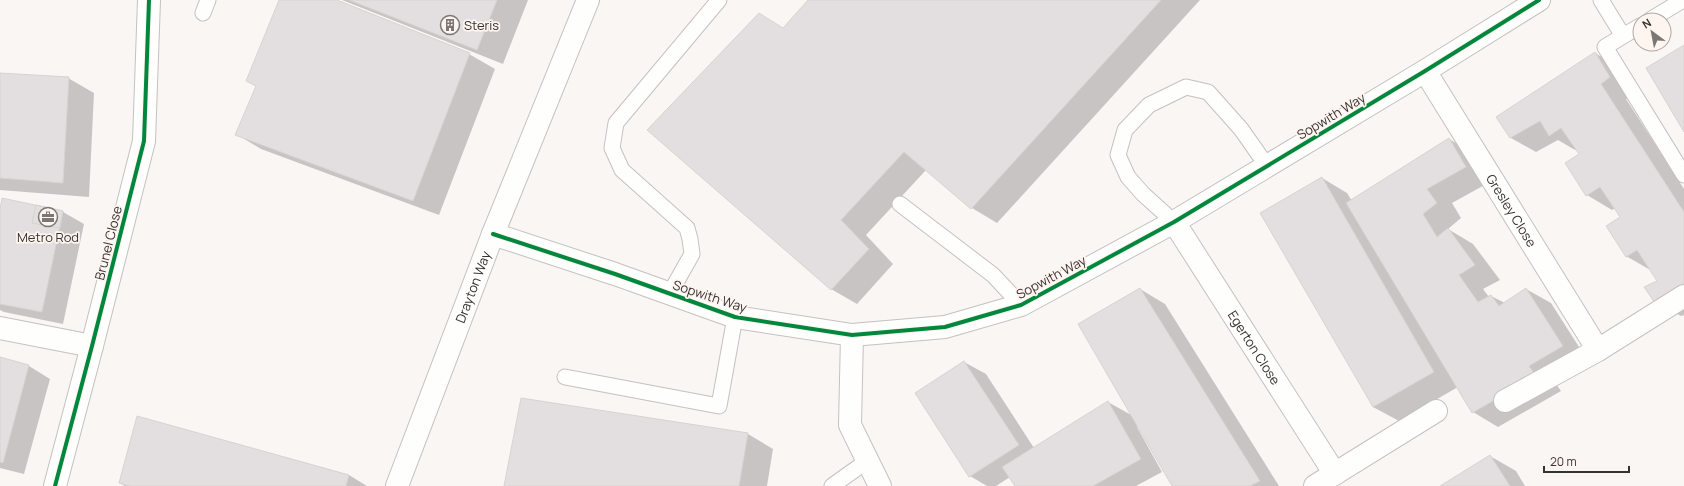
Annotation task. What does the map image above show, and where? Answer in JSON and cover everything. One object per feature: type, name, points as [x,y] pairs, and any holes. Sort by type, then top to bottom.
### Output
[{"type":"street","name":"Brunel Close","points":[[55,486],[144,141],[144,0]]},
{"type":"street","name":"Drayton Way","points":[[397,486],[493,234],[588,0]]},
{"type":"street","name":"Sopwith Way","points":[[493,234],[615,274],[735,317],[852,335],[945,327],[1022,305],[1174,222],[1425,71],[1528,3]]},
{"type":"street","name":"Gresley Close","points":[[1425,71],[1598,350]]},
{"type":"street","name":"Egerton Close","points":[[1174,222],[1335,474]]},
{"type":"street","points":[[1504,401],[1598,350],[1684,296]]},
{"type":"street","points":[[0,328],[92,346]]},
{"type":"street","points":[[852,335],[850,425],[880,486]]},
{"type":"street","points":[[1315,486],[1436,411]]},
{"type":"lane","points":[[670,294],[692,254],[687,228],[622,170],[612,148],[616,123],[719,0]]},
{"type":"lane","points":[[1601,0],[1623,36]]},
{"type":"lane","points":[[1663,12],[1683,0]]},
{"type":"lane","points":[[1632,31],[1605,47],[1684,175]]},
{"type":"lane","points":[[1174,222],[1128,177],[1118,155],[1125,130],[1149,105],[1186,87],[1208,92],[1240,129],[1267,166]]},
{"type":"lane","points":[[900,204],[993,275],[1022,305]]},
{"type":"lane","points":[[565,377],[719,406],[735,317]]},
{"type":"lane","points":[[832,486],[867,461]]},
{"type":"building","points":[[279,0],[337,0],[470,53],[413,201],[235,135],[256,86],[246,81]]},
{"type":"building","name":"Steris","points":[[349,0],[497,0],[477,50]]},
{"type":"building","points":[[808,0],[1161,0],[971,209],[904,152],[841,220],[869,249],[831,290],[647,130],[759,13],[783,28]]},
{"type":"building","points":[[1684,45],[1684,132],[1646,68]]},
{"type":"building","points":[[1595,52],[1610,77],[1601,84],[1684,212],[1684,286],[1655,303],[1644,287],[1657,281],[1637,250],[1626,257],[1606,226],[1620,217],[1600,187],[1586,196],[1565,163],[1579,154],[1561,128],[1549,136],[1540,121],[1510,138],[1496,117]]},
{"type":"building","points":[[0,73],[69,77],[63,183],[0,178]]},
{"type":"building","points":[[1449,138],[1466,167],[1427,189],[1437,203],[1423,214],[1437,237],[1448,228],[1475,265],[1459,275],[1478,302],[1491,295],[1499,306],[1526,288],[1563,346],[1529,366],[1536,376],[1472,413],[1346,203]]},
{"type":"building","points":[[1322,177],[1434,372],[1373,407],[1260,213]]},
{"type":"building","points":[[2,198],[63,211],[42,312],[0,304],[0,209]]},
{"type":"building","name":"Metro Rod","points":[[36,205],[63,211],[60,228],[32,223]]},
{"type":"building","points":[[1140,288],[1260,481],[1250,486],[1172,486],[1078,324]]},
{"type":"building","points":[[0,357],[29,365],[3,463],[0,462]]},
{"type":"building","points":[[964,361],[1019,445],[969,477],[915,393]]},
{"type":"building","points":[[521,398],[748,433],[739,486],[504,486]]},
{"type":"building","points":[[1108,401],[1141,459],[1093,486],[1015,486],[1002,467]]},
{"type":"building","points":[[137,416],[349,475],[346,486],[129,486],[119,483]]},
{"type":"building","points":[[1490,455],[1510,486],[1440,486]]},
{"type":"cycle path","points":[[55,486],[144,141],[149,0]]},
{"type":"cycle path","points":[[493,234],[615,274],[735,317],[852,335],[945,327],[1021,305],[1174,222],[1425,71],[1539,0]]},
{"type":"place","name":"Steris","points":[[450,25]]},
{"type":"place","name":"Metro Rod","points":[[48,217]]}]
